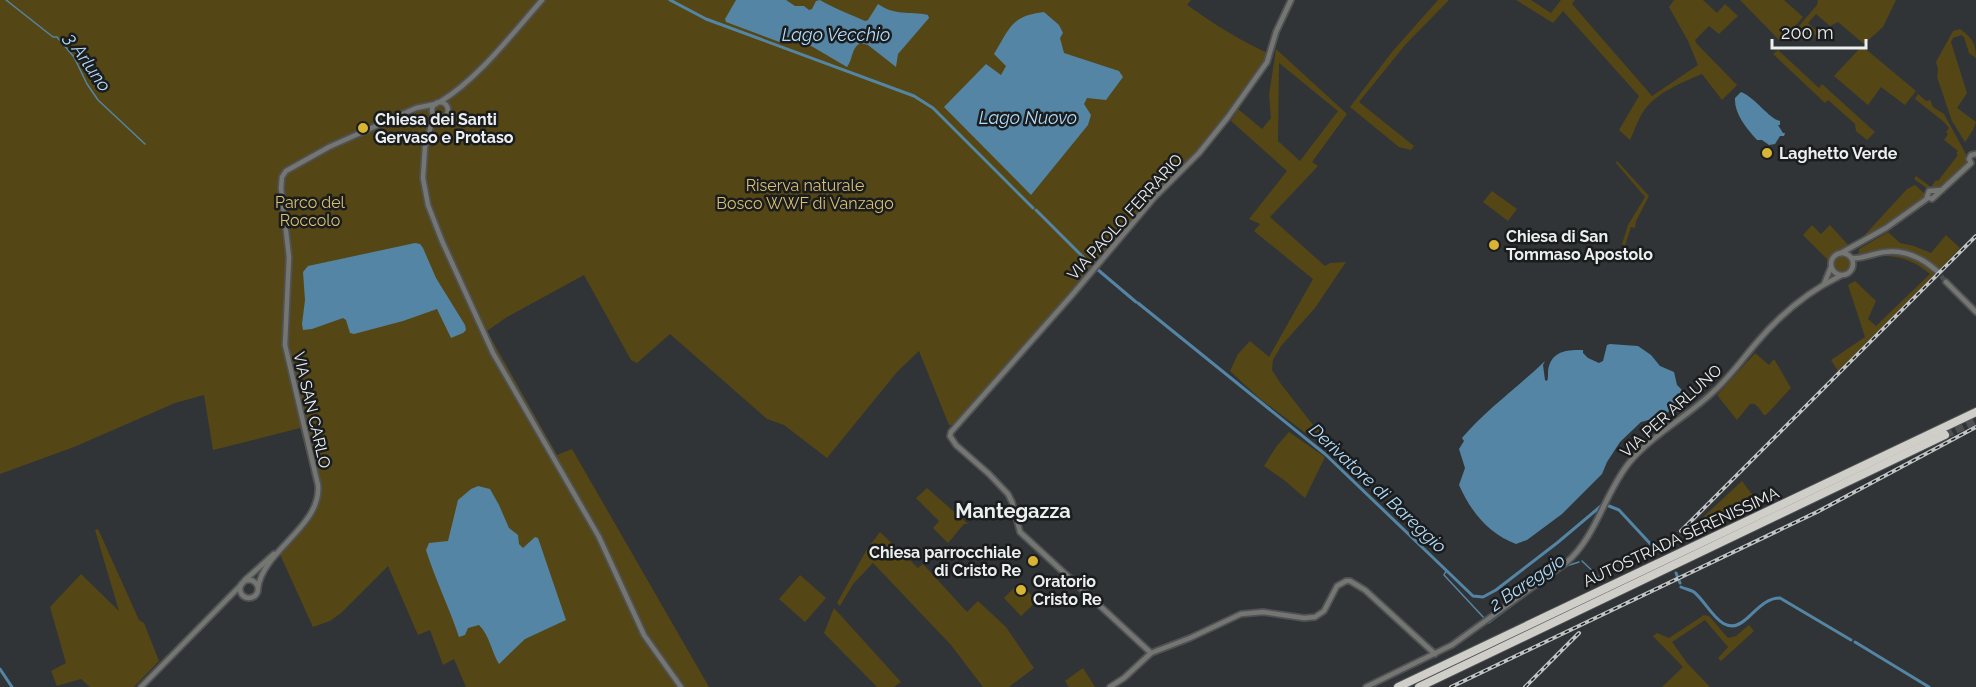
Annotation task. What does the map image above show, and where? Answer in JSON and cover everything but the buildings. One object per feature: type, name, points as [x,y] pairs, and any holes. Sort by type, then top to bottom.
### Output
[{"type":"highway","name":"AUTOSTRADA SERENISSIMA","points":[[1398,687],[1976,412]]},
{"type":"highway","name":"AUTOSTRADA SERENISSIMA","points":[[1419,687],[1945,435]]},
{"type":"street","name":"VIA SAN CARLO","points":[[258,588],[264,571],[313,510],[318,491],[285,345],[289,258],[281,188],[282,177],[286,171],[329,147],[420,107],[438,103],[453,93],[497,51],[542,0]]},
{"type":"street","name":"VIA PAOLO FERRARIO","points":[[1151,653],[1020,532],[1008,494],[956,444],[951,434],[1154,198],[1199,153],[1228,117],[1267,62],[1276,32],[1291,0]]},
{"type":"street","name":"VIA SAN CARLO","points":[[448,109],[453,93]]},
{"type":"street","points":[[429,132],[434,123],[446,116],[448,109],[446,104],[438,103],[433,108],[423,160],[425,197],[436,228],[468,299],[499,366],[599,537],[644,635],[681,687]]},
{"type":"street","points":[[420,107],[442,118]]},
{"type":"street","points":[[1824,284],[1834,257],[1884,229],[1927,197],[1930,191],[1935,194],[1942,190],[1973,163],[1970,156],[1976,154]]},
{"type":"street","points":[[1853,269],[1851,257],[1854,244]]},
{"type":"street","points":[[1841,253],[1851,257],[1865,258],[1882,252],[1904,253],[1918,257],[1936,271]]},
{"type":"street","name":"VIA PER ARLUNO","points":[[1365,687],[1429,657],[1472,632],[1575,555],[1592,532],[1618,479],[1632,460],[1711,394],[1783,315],[1824,284],[1848,274],[1865,258]]},
{"type":"street","points":[[1831,267],[1840,276]]},
{"type":"street","points":[[1946,282],[1976,312]]},
{"type":"street","name":"VIA SAN CARLO","points":[[141,687],[242,583],[285,544]]},
{"type":"street","points":[[227,600],[234,596],[248,598],[254,597],[258,588],[252,581],[242,583],[240,591],[243,597]]},
{"type":"street","points":[[1110,687],[1124,678],[1151,653],[1244,613],[1263,612],[1304,618],[1315,617],[1324,611],[1337,586],[1341,582],[1350,581],[1365,590],[1436,653]]},
{"type":"street","points":[[1424,643],[1429,657]]},
{"type":"green space","points":[[0,0],[1191,0],[1187,5],[1197,12],[1238,38],[1270,54],[1206,144],[1166,185],[955,425],[949,425],[919,351],[897,372],[827,458],[784,425],[767,419],[670,334],[637,363],[631,360],[584,275],[507,317],[487,331],[557,455],[572,449],[709,687],[466,687],[454,659],[443,665],[430,630],[418,635],[388,566],[341,613],[330,621],[313,627],[278,550],[315,506],[317,493],[300,428],[213,450],[204,395],[175,403],[74,447],[0,474]]},
{"type":"green space","points":[[1438,0],[1449,0],[1405,45],[1359,102],[1414,146],[1411,150],[1399,147],[1350,107],[1392,52]]},
{"type":"green space","points":[[1516,0],[1531,0],[1551,13],[1561,0],[1575,0],[1572,4],[1652,96],[1698,65],[1669,7],[1674,0],[1703,0],[1717,13],[1725,4],[1738,16],[1719,34],[1709,26],[1695,40],[1737,85],[1722,100],[1702,74],[1679,84],[1650,103],[1638,120],[1630,140],[1619,130],[1639,96],[1563,11],[1553,23]]},
{"type":"green space","points":[[1740,0],[1784,0],[1803,17],[1781,42]]},
{"type":"green space","points":[[1818,0],[1896,0],[1883,27],[1864,44],[1838,22],[1830,26],[1816,14],[1808,23],[1818,32],[1813,38],[1799,26],[1817,5]]},
{"type":"green space","points":[[1960,29],[1973,41],[1976,53],[1976,58],[1969,53],[1964,37],[1961,35],[1953,38],[1951,42],[1967,93],[1957,108],[1976,122],[1965,142],[1952,121],[1937,77],[1936,62],[1953,31]]},
{"type":"green space","points":[[1862,46],[1916,91],[1905,105],[1881,87],[1868,105],[1834,76]]},
{"type":"green space","points":[[1276,49],[1347,114],[1312,162],[1318,166],[1270,217],[1325,266],[1330,263],[1346,262],[1315,308],[1281,346],[1273,360],[1272,370],[1281,384],[1313,425],[1323,430],[1312,438],[1259,398],[1230,371],[1238,354],[1250,341],[1269,357],[1313,279],[1254,231],[1260,224],[1249,219],[1287,171],[1231,121],[1238,109],[1262,129],[1271,118],[1269,95]],"holes":[[[1279,63],[1338,111],[1300,161],[1278,141]]]},
{"type":"green space","points":[[1778,50],[1819,88],[1822,84],[1875,132],[1867,140],[1856,131],[1855,124],[1828,100],[1825,103],[1773,54]]},
{"type":"green space","points":[[1918,94],[1926,101],[1930,100],[1933,107],[1944,114],[1967,156],[1964,166],[1942,188],[1928,189],[1914,179],[1916,176],[1931,187],[1958,155],[1956,154],[1958,151],[1944,140],[1949,128],[1915,99]]},
{"type":"green space","points":[[1617,161],[1649,196],[1636,221],[1635,228],[1631,227],[1625,246],[1622,244],[1628,225],[1645,197],[1616,163]]},
{"type":"green space","points":[[1915,185],[1925,194],[1923,198],[1885,226],[1862,238],[1907,189]]},
{"type":"green space","points":[[1492,191],[1517,209],[1508,221],[1483,202]]},
{"type":"green space","points":[[1812,225],[1821,234],[1830,225],[1849,246],[1834,252],[1828,260],[1803,235]]},
{"type":"green space","points":[[1888,232],[1900,243],[1931,253],[1946,235],[1960,248],[1939,270],[1911,252],[1903,250],[1877,250],[1858,257],[1859,249]]},
{"type":"green space","points":[[1842,255],[1848,258],[1851,264],[1848,270],[1842,273],[1836,270],[1833,264],[1836,258]]},
{"type":"green space","points":[[1887,255],[1913,259],[1935,274],[1838,371],[1831,360],[1865,337],[1848,285],[1855,281],[1876,301],[1868,319],[1876,326],[1930,274],[1905,259],[1877,256]]},
{"type":"green space","points":[[1755,353],[1769,365],[1774,359],[1791,388],[1766,415],[1756,405],[1750,404],[1737,420],[1717,395]]},
{"type":"green space","points":[[1289,432],[1325,457],[1305,498],[1264,466]]},
{"type":"green space","points":[[1742,481],[1759,504],[1710,525],[1687,532]]},
{"type":"green space","points":[[927,488],[968,524],[964,524],[948,543],[933,528],[939,521],[916,498]]},
{"type":"green space","points":[[98,529],[139,620],[144,623],[159,661],[134,687],[90,687],[81,679],[57,686],[51,671],[66,663],[50,607],[81,574],[119,611],[95,530]]},
{"type":"green space","points":[[880,532],[918,568],[923,564],[967,612],[978,601],[1006,627],[1034,668],[1009,687],[983,687],[951,645],[873,563],[853,584],[840,606],[837,603],[867,549]]},
{"type":"green space","points":[[800,575],[826,598],[805,622],[779,599]]},
{"type":"green space","points":[[1019,583],[1037,601],[1021,616],[1004,598]]},
{"type":"green space","points":[[834,608],[901,682],[894,687],[877,687],[824,633]]},
{"type":"green space","points":[[1704,615],[1709,616],[1728,638],[1736,636],[1749,625],[1754,631],[1721,661],[1718,658],[1728,647],[1705,620],[1672,642],[1687,663],[1710,687],[1662,687],[1683,667],[1653,636],[1657,633],[1669,638]]},
{"type":"green space","points":[[1083,668],[1095,687],[1069,687],[1065,681]]},
{"type":"water","name":"Lago Vecchio","points":[[736,0],[786,0],[795,6],[804,6],[809,10],[816,1],[820,0],[865,21],[878,4],[890,10],[928,15],[929,18],[898,54],[896,67],[868,45],[861,43],[855,47],[847,67],[801,40],[796,32],[791,33],[785,43],[782,43],[726,22],[725,19]]},
{"type":"water","name":"Lago Nuovo","points":[[1044,12],[1059,25],[1063,33],[1060,38],[1064,53],[1119,71],[1123,77],[1106,100],[1087,98],[1084,104],[1091,115],[1088,125],[1031,195],[944,107],[986,64],[1001,75],[1006,66],[994,54],[1008,30],[1018,20]]},
{"type":"water","name":"Laghetto Verde","points":[[1741,92],[1780,121],[1778,125],[1785,133],[1775,144],[1769,145],[1762,140],[1757,140],[1745,125],[1735,104],[1735,98]]},
{"type":"water","points":[[415,243],[420,244],[423,248],[436,278],[465,325],[466,330],[463,333],[451,338],[437,309],[354,334],[350,333],[346,320],[343,318],[303,330],[305,300],[303,272],[308,266]]},
{"type":"water","points":[[1607,345],[1638,346],[1651,355],[1660,366],[1674,372],[1677,385],[1688,396],[1664,416],[1641,422],[1620,442],[1602,474],[1562,514],[1527,540],[1516,544],[1506,540],[1489,528],[1475,513],[1459,485],[1465,468],[1459,449],[1464,441],[1462,438],[1545,361],[1543,365],[1547,381],[1551,361],[1558,354],[1583,350],[1588,358],[1599,363],[1603,361]]},
{"type":"water","points":[[478,486],[490,489],[509,528],[518,535],[519,544],[523,548],[535,537],[538,538],[566,620],[525,639],[499,664],[486,634],[479,625],[468,628],[465,635],[459,637],[426,550],[429,543],[448,541],[458,500]]},
{"type":"waterway","name":"3 Arluno","points":[[6,0],[53,37],[57,37],[74,57],[87,84],[98,100],[145,144]]},
{"type":"waterway","name":"Derivatore di Bareggio","points":[[670,0],[706,19],[914,96],[933,108]]},
{"type":"waterway","name":"Derivatore di Bareggio","points":[[934,109],[1033,208]]},
{"type":"waterway","name":"Derivatore di Bareggio","points":[[1036,210],[1091,265]]},
{"type":"waterway","name":"Derivatore di Bareggio","points":[[1097,269],[1136,302]]},
{"type":"waterway","name":"Derivatore di Bareggio","points":[[1138,303],[1325,454],[1473,596],[1483,597],[1496,590],[1601,506]]},
{"type":"waterway","name":"Derivatore di Bareggio","points":[[1609,506],[1619,510],[1657,551]]},
{"type":"waterway","name":"2 Bareggio","points":[[1582,561],[1600,578]]},
{"type":"waterway","name":"2 Bareggio","points":[[1563,567],[1579,562]]},
{"type":"waterway","name":"2 Bareggio","points":[[1446,571],[1444,575],[1485,619]]},
{"type":"waterway","name":"Derivatore di Bareggio","points":[[1676,573],[1680,583]]},
{"type":"waterway","name":"2 Bareggio","points":[[1489,623],[1550,577]]},
{"type":"waterway","name":"Derivatore di Bareggio","points":[[1681,587],[1694,592],[1716,618],[1729,626],[1737,625],[1745,620],[1770,600],[1780,598],[1851,640]]},
{"type":"waterway","name":"Derivatore di Bareggio","points":[[1855,642],[1929,687]]},
{"type":"waterway","points":[[0,669],[12,687]]},
{"type":"tunnel","points":[[1937,271],[1946,282]]},
{"type":"tunnel","points":[[1945,435],[1976,420]]},
{"type":"railway","points":[[1681,531],[1976,236]]},
{"type":"railway","points":[[1451,687],[1817,512],[1976,427]]},
{"type":"railway","points":[[1525,687],[1579,633]]},
{"type":"place","name":"Chiesa dei Santi Gervaso e Protaso","points":[[363,128]]},
{"type":"place","name":"Laghetto Verde","points":[[1767,153]]},
{"type":"place","name":"Chiesa di San Tommaso Apostolo","points":[[1494,245]]},
{"type":"place","name":"Chiesa parrocchiale di Cristo Re","points":[[1033,561]]},
{"type":"place","name":"Oratorio Cristo Re","points":[[1021,590]]},
{"type":"district","name":"Mantegazza","points":[[1013,511]]},
{"type":"park label","name":"Riserva naturale Bosco WWF di Vanzago","points":[[805,194]]},
{"type":"park label","name":"Parco del Roccolo","points":[[310,211]]}]
